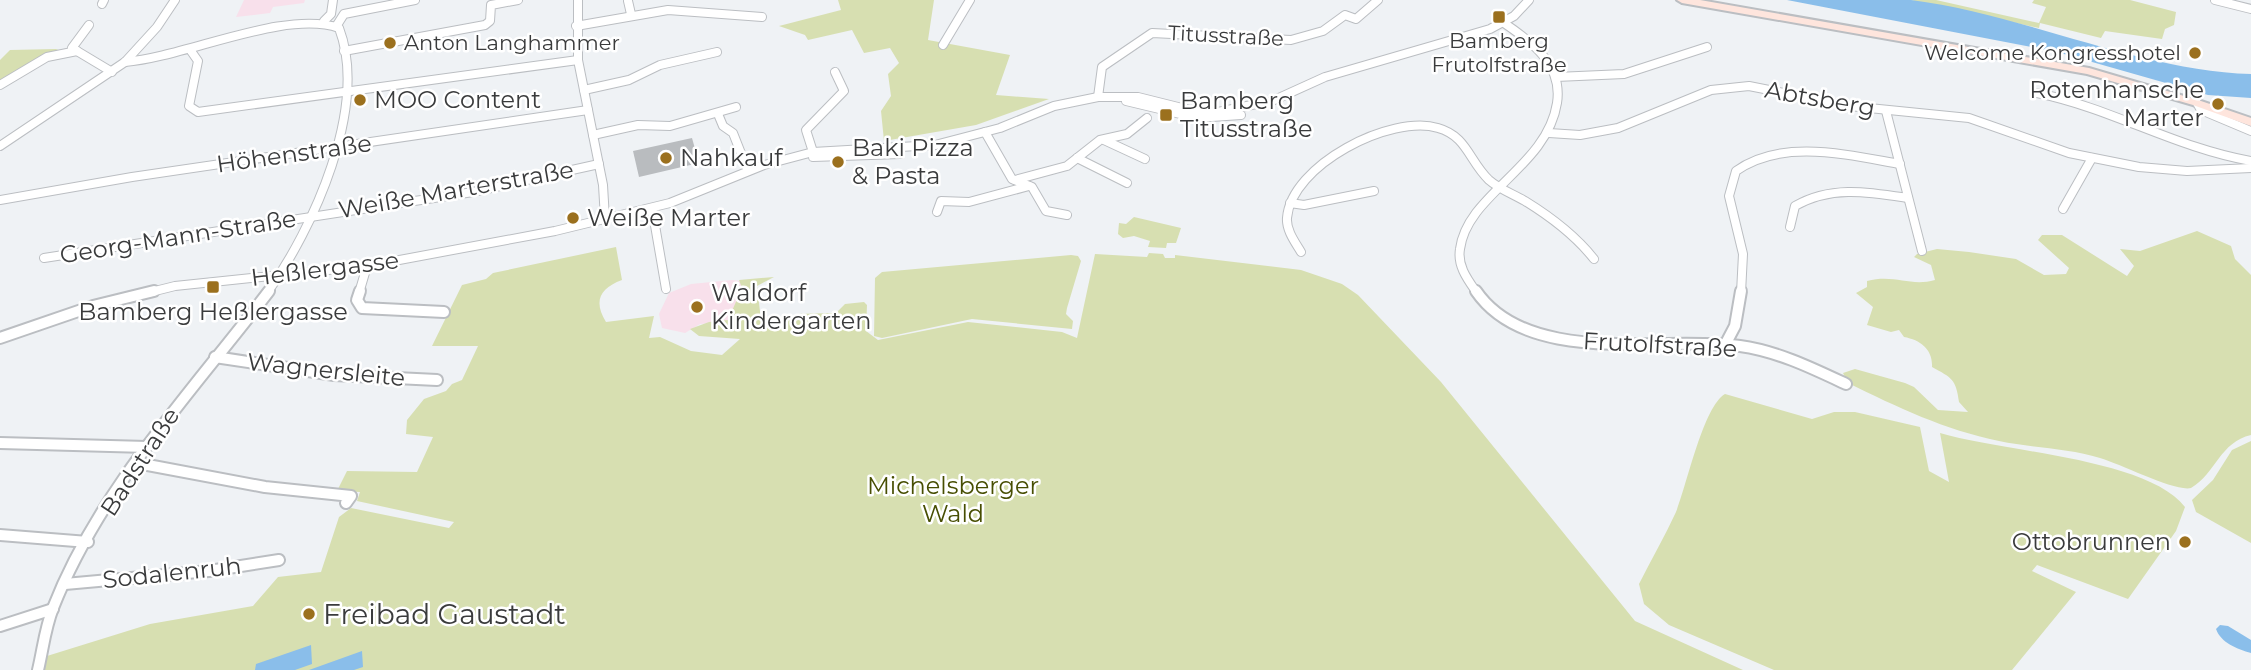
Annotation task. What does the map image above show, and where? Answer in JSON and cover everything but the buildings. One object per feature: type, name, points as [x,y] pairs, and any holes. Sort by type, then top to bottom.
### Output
[{"type":"street","points":[[0,146],[125,62],[157,27],[175,0]]},
{"type":"street","points":[[327,19],[333,0]]},
{"type":"street","points":[[125,62],[146,62],[266,31],[415,0]]},
{"type":"street","points":[[344,51],[485,25],[490,21],[491,5],[518,0]]},
{"type":"street","points":[[578,0],[578,60],[599,164],[605,219]]},
{"type":"street","points":[[688,12],[696,0]]},
{"type":"street","points":[[943,45],[970,0]]},
{"type":"street","name":"Titusstraße","points":[[1098,97],[1102,66],[1148,34],[1291,40],[1323,32],[1345,15],[1356,19],[1378,0]]},
{"type":"street","points":[[788,158],[887,156],[985,132],[1054,106],[1098,97],[1205,120],[1242,115],[1325,77],[1470,36],[1504,23],[1529,0]]},
{"type":"street","points":[[1682,0],[2083,70],[2197,103],[2251,122]]},
{"type":"street","points":[[2215,0],[2251,9]]},
{"type":"street","points":[[628,1],[631,14]]},
{"type":"street","points":[[576,26],[631,14],[668,10],[762,17]]},
{"type":"street","points":[[327,19],[337,25],[344,14]]},
{"type":"street","points":[[1504,23],[1541,50],[1556,77],[1624,74],[1707,47]]},
{"type":"street","points":[[89,25],[72,48],[112,72]]},
{"type":"street","name":"Badstraße","points":[[38,670],[53,609],[88,542],[147,447],[279,276],[312,216],[337,149],[345,93],[344,51],[337,25]]},
{"type":"street","points":[[0,85],[47,57],[77,51]]},
{"type":"street","points":[[191,51],[198,61],[189,106],[198,113],[578,60]]},
{"type":"street","points":[[584,90],[629,80],[660,65],[717,52]]},
{"type":"street","points":[[813,152],[806,130],[844,91],[835,72]]},
{"type":"street","name":"Frutolfstraße","points":[[1556,77],[1558,100],[1549,133],[1531,159],[1467,226],[1460,248],[1462,271],[1471,285],[1503,316],[1540,332],[1589,342],[1725,345],[1777,355],[1846,384]]},
{"type":"street","name":"Abtsberg","points":[[1549,133],[1580,135],[1618,128],[1701,93],[1736,86],[1765,88],[1886,111],[1969,118],[2045,146],[2092,158],[2187,171],[2251,168]]},
{"type":"street","points":[[2037,93],[2075,99],[2209,152],[2251,161]]},
{"type":"street","points":[[2197,103],[2201,110],[2251,131]]},
{"type":"street","points":[[593,135],[638,125],[670,125],[736,107]]},
{"type":"street","name":"Höhenstraße","points":[[0,200],[132,177],[588,110]]},
{"type":"street","points":[[1886,111],[1922,251]]},
{"type":"street","points":[[718,114],[723,126],[733,133],[748,171]]},
{"type":"street","points":[[1015,180],[1067,166],[1104,139],[1127,134],[1147,118]]},
{"type":"street","points":[[1301,251],[1289,228],[1290,203],[1299,187],[1340,153],[1378,134],[1408,125],[1439,128],[1457,137],[1471,148],[1483,174],[1563,228],[1594,260]]},
{"type":"street","points":[[985,132],[1015,180],[1030,186],[1046,211],[1067,215]]},
{"type":"street","points":[[1104,139],[1145,159]]},
{"type":"street","points":[[788,158],[813,152],[935,145]]},
{"type":"street","points":[[1725,345],[1730,340],[1738,316],[1743,279],[1743,251],[1729,191],[1738,170],[1757,158],[1798,152],[1900,164]]},
{"type":"street","name":"Heßlergasse","points":[[0,338],[93,306],[149,292],[205,282],[367,266],[496,243],[605,219],[690,197],[748,171],[788,158]]},
{"type":"street","points":[[1077,158],[1127,183]]},
{"type":"street","points":[[2063,209],[2092,158]]},
{"type":"street","name":"Weiße Marterstraße","points":[[312,216],[473,192],[599,164]]},
{"type":"street","points":[[937,212],[941,201],[969,202],[1030,186]]},
{"type":"street","points":[[1290,203],[1304,205],[1374,191]]},
{"type":"street","points":[[1790,226],[1795,206],[1818,195],[1854,191],[1909,198]]},
{"type":"street","points":[[652,208],[666,289]]},
{"type":"street","name":"Georg-Mann-Straße","points":[[44,258],[312,216]]},
{"type":"street","points":[[367,266],[357,300],[362,309],[444,312]]},
{"type":"street","name":"Wagnersleite","points":[[215,357],[334,375],[437,380]]},
{"type":"street","points":[[0,443],[147,447]]},
{"type":"street","points":[[137,463],[265,487],[351,496],[346,503]]},
{"type":"street","points":[[0,535],[88,542]]},
{"type":"street","name":"Sodalenruh","points":[[65,584],[209,571],[279,560]]},
{"type":"street","points":[[0,626],[53,609]]},
{"type":"shaded area","points":[[244,0],[305,0],[304,3],[273,7],[270,13],[236,17]]},
{"type":"shaded area","name":"Waldorf Kindergarten","points":[[741,281],[742,288],[730,318],[725,322],[700,324],[685,333],[662,328],[659,314],[669,293],[691,284]]},
{"type":"green space","points":[[838,0],[934,0],[928,40],[1010,55],[996,95],[1049,99],[976,125],[884,141],[881,111],[891,96],[888,74],[899,63],[890,48],[864,53],[852,30],[808,40],[805,35],[779,26],[841,10]]},
{"type":"green space","points":[[1910,0],[1936,0],[2039,23],[2046,7],[2032,3],[2034,0],[2130,0],[2176,12],[2174,25],[2165,29],[2162,39],[2105,31],[2101,38],[2040,23],[2039,28]]},
{"type":"green space","points":[[10,50],[61,51],[0,83],[0,60]]},
{"type":"green space","points":[[1134,217],[1181,228],[1176,243],[1167,243],[1166,248],[1148,247],[1150,241],[1134,236],[1123,238],[1118,234],[1119,223],[1126,224]]},
{"type":"green space","points":[[2197,231],[2231,246],[2235,259],[2251,275],[2251,435],[2232,444],[2207,474],[2191,488],[2173,486],[2088,455],[1999,441],[1960,431],[1903,409],[1848,383],[1843,373],[1855,369],[1905,383],[1914,387],[1938,410],[1968,412],[1959,402],[1952,380],[1932,367],[1925,347],[1904,337],[1899,330],[1891,332],[1867,325],[1873,307],[1856,293],[1867,287],[1867,281],[1877,279],[1918,282],[1935,280],[1931,265],[1914,257],[1917,254],[1937,249],[1969,252],[2016,259],[2044,275],[2066,274],[2069,268],[2038,240],[2042,235],[2062,235],[2127,276],[2134,266],[2120,249],[2140,251]]},
{"type":"green space","name":"Michelsberger Wald","points":[[616,247],[622,280],[608,287],[601,296],[600,308],[606,322],[654,316],[649,338],[660,337],[691,351],[722,355],[740,339],[699,336],[690,329],[709,322],[728,320],[742,288],[739,280],[774,277],[757,286],[761,320],[778,325],[796,314],[836,313],[845,304],[864,302],[867,305],[866,331],[878,340],[968,322],[1062,332],[1077,338],[1095,254],[1147,257],[1149,253],[1163,254],[1165,258],[1175,258],[1175,255],[1301,270],[1342,284],[1358,295],[1441,382],[1635,621],[1743,670],[44,670],[47,656],[150,624],[253,606],[278,577],[321,572],[339,517],[351,508],[449,528],[454,522],[357,501],[360,492],[337,491],[347,471],[417,472],[433,437],[406,434],[407,420],[424,399],[446,391],[452,384],[462,380],[478,346],[432,346],[462,285],[486,279],[493,273]]},
{"type":"green space","points":[[1078,256],[1081,261],[1066,314],[1073,321],[1072,329],[972,319],[882,338],[874,336],[875,278],[882,272]]},
{"type":"green space","points":[[1725,394],[1812,419],[1834,412],[1855,412],[1920,427],[1929,471],[1949,482],[1940,433],[2107,467],[2139,477],[2166,491],[2185,507],[2176,531],[2128,599],[2037,565],[2032,571],[2076,592],[2012,670],[1774,670],[1669,625],[1644,604],[1639,584],[1676,512],[1710,414]]},
{"type":"green space","points":[[2251,441],[2251,543],[2196,512],[2192,500],[2213,480],[2232,450]]},
{"type":"water","points":[[1787,0],[1911,0],[1953,7],[2167,63],[2209,71],[2251,74],[2251,98],[2208,95],[2057,52]]},
{"type":"water","points":[[2220,625],[2228,626],[2251,640],[2251,653],[2226,642],[2216,629]]},
{"type":"water","points":[[311,645],[312,664],[295,670],[255,670],[256,664]]},
{"type":"water","points":[[362,651],[363,667],[354,670],[309,670]]},
{"type":"place","name":"Bamberg Frutolfstraße","points":[[1499,17]]},
{"type":"place","name":"Anton Langhammer","points":[[390,43]]},
{"type":"place","name":"Welcome Kongresshotel","points":[[2195,53]]},
{"type":"place","name":"MOO Content","points":[[360,100]]},
{"type":"place","name":"Rotenhansche Marter","points":[[2218,104]]},
{"type":"place","name":"Bamberg Titusstraße","points":[[1166,115]]},
{"type":"place","name":"Nahkauf","points":[[666,158]]},
{"type":"place","name":"Baki Pizza & Pasta","points":[[838,162]]},
{"type":"place","name":"Weiße Marter","points":[[573,218]]},
{"type":"place","name":"Bamberg Heßlergasse","points":[[213,287]]},
{"type":"place","name":"Waldorf Kindergarten","points":[[697,307]]},
{"type":"place","name":"Ottobrunnen","points":[[2185,542]]},
{"type":"place","name":"Freibad Gaustadt","points":[[309,614]]}]
